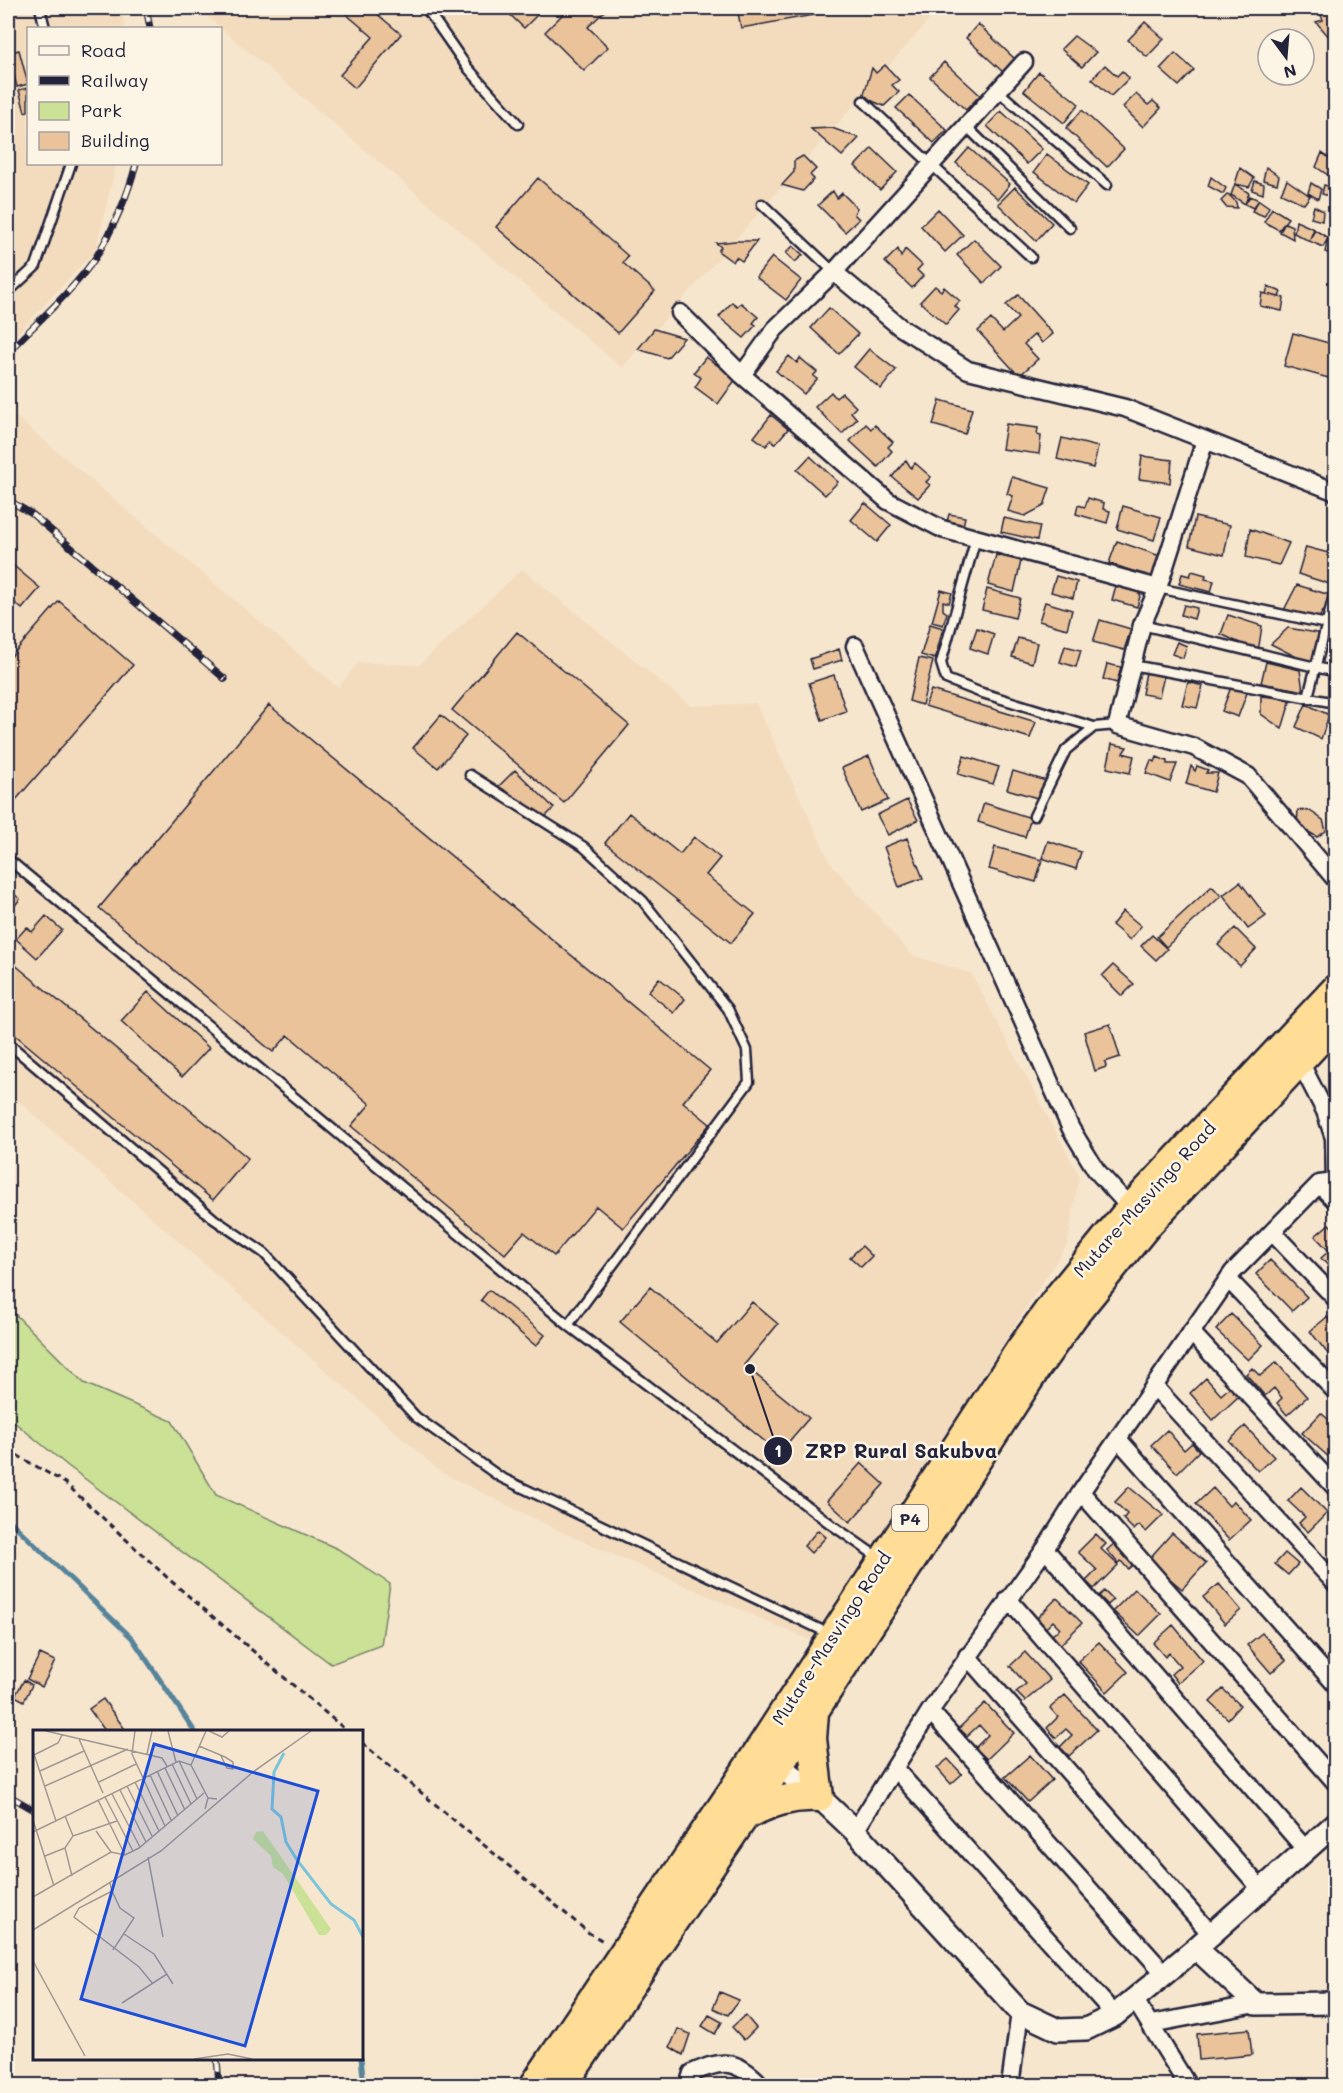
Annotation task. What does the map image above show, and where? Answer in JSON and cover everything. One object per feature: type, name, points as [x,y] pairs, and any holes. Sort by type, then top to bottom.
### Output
[{"type":"highway","name":"Mutare-Masvingo Road","points":[[534,2085],[624,1954],[768,1758],[815,1707],[1037,1367],[1139,1217],[1335,989]]},
{"type":"highway","name":"Mutare-Masvingo Road","points":[[562,2085],[745,1815],[768,1758],[833,1635],[1020,1350],[1060,1295],[1300,1062],[1335,1022]]},
{"type":"highway","points":[[745,1815],[781,1800],[800,1796],[819,1797],[812,1739],[815,1707]]},
{"type":"street","points":[[742,375],[775,329],[834,272],[1024,62]]},
{"type":"street","points":[[834,272],[900,327],[969,370],[1125,408],[1335,492]]},
{"type":"street","points":[[680,313],[742,375],[888,501],[942,529],[1158,588]]},
{"type":"street","points":[[1205,440],[1158,588],[1142,625],[1117,725],[1194,747],[1248,776],[1335,880]]},
{"type":"street","points":[[855,646],[1071,1129],[1096,1170],[1139,1217]]},
{"type":"street","points":[[1300,1062],[1326,1111],[1334,1138],[1330,1183],[1335,1201]]},
{"type":"street","points":[[855,1831],[967,1656],[1045,1549],[1081,1492],[1228,1279],[1272,1232],[1330,1183]]},
{"type":"street","points":[[1272,1232],[1335,1299]]},
{"type":"street","points":[[1228,1279],[1335,1392]]},
{"type":"street","points":[[1191,1332],[1335,1488]]},
{"type":"street","points":[[1154,1386],[1335,1584]]},
{"type":"street","points":[[1118,1439],[1335,1685]]},
{"type":"street","points":[[1081,1492],[1335,1783]]},
{"type":"street","points":[[1045,1549],[1306,1850]]},
{"type":"street","points":[[1008,1599],[1261,1889]]},
{"type":"street","points":[[967,1656],[1256,2004]]},
{"type":"street","points":[[930,1711],[1165,1974]]},
{"type":"street","points":[[768,1758],[819,1797],[855,1831],[1020,2012],[1058,2030],[1086,2029],[1115,2015],[1204,1941],[1335,1823]]},
{"type":"street","points":[[895,1769],[1115,2015]]},
{"type":"street","points":[[1135,2000],[1188,2085]]},
{"type":"street","points":[[1151,2024],[1256,2004],[1335,2003]]},
{"type":"street","points":[[1010,2085],[1020,2012]]},
{"type":"street","points":[[688,2085],[692,2073],[716,2062],[738,2066],[762,2085]]},
{"type":"lane","points":[[40,8],[45,27]]},
{"type":"lane","points":[[426,8],[467,67],[519,124]]},
{"type":"lane","points":[[998,91],[1107,185]]},
{"type":"lane","points":[[863,101],[1031,257]]},
{"type":"lane","points":[[966,126],[1070,228]]},
{"type":"lane","points":[[8,292],[36,266],[71,165]]},
{"type":"lane","points":[[762,204],[834,272]]},
{"type":"lane","points":[[976,537],[941,663],[946,679],[979,692],[1094,727],[1117,725]]},
{"type":"lane","points":[[1158,588],[1335,626]]},
{"type":"lane","points":[[1308,697],[1335,588]]},
{"type":"lane","points":[[1142,625],[1335,672]]},
{"type":"lane","points":[[1132,665],[1335,703]]},
{"type":"lane","points":[[1034,816],[1066,750],[1094,727]]},
{"type":"lane","points":[[470,775],[584,847],[643,901],[728,1009],[747,1050],[749,1082],[568,1325]]},
{"type":"lane","points":[[8,858],[568,1325],[832,1526],[882,1560]]},
{"type":"lane","points":[[8,1043],[214,1219],[264,1253],[426,1424],[500,1477],[833,1635]]},
{"type":"path","points":[[8,1450],[65,1483],[171,1581],[347,1730]]},
{"type":"path","points":[[363,1744],[589,1933],[624,1954]]},
{"type":"shaded area","points":[[8,8],[122,8],[125,27],[27,27],[27,165],[116,165],[96,250],[8,344]]},
{"type":"shaded area","points":[[197,8],[940,8],[622,368]]},
{"type":"shaded area","points":[[8,410],[338,687],[359,662],[419,665],[522,569],[691,706],[756,703],[830,862],[912,955],[971,973],[1079,1175],[1068,1243],[812,1641],[559,1531],[442,1473],[8,1092]]},
{"type":"green space","points":[[8,1307],[84,1383],[172,1421],[216,1495],[338,1549],[390,1584],[381,1645],[331,1664],[68,1466],[8,1417]]},
{"type":"building","points":[[339,8],[370,8],[401,34],[355,88],[340,75],[373,37]]},
{"type":"building","points":[[503,8],[544,8],[524,28]]},
{"type":"building","points":[[569,8],[608,8],[588,27],[608,47],[584,71],[545,32]]},
{"type":"building","points":[[737,8],[824,8],[825,13],[741,28]]},
{"type":"building","points":[[1336,8],[1336,36],[1331,39],[1316,22],[1323,20],[1321,15],[1328,9],[1330,12]]},
{"type":"building","points":[[1145,22],[1164,39],[1147,57],[1128,40]]},
{"type":"building","points":[[978,24],[1016,60],[1004,73],[966,38]]},
{"type":"building","points":[[1074,36],[1096,52],[1082,67],[1061,49]]},
{"type":"building","points":[[19,50],[27,84],[17,87],[8,53]]},
{"type":"building","points":[[1175,53],[1194,70],[1179,86],[1160,69]]},
{"type":"building","points":[[944,62],[980,95],[966,110],[930,77]]},
{"type":"building","points":[[885,65],[899,80],[892,85],[899,92],[884,106],[863,97],[872,68],[876,73]]},
{"type":"building","points":[[1105,65],[1117,76],[1122,71],[1129,78],[1111,96],[1092,79]]},
{"type":"building","points":[[1039,72],[1079,104],[1064,123],[1024,91]]},
{"type":"building","points":[[27,88],[27,111],[25,112],[19,90]]},
{"type":"building","points":[[1136,94],[1148,105],[1153,101],[1161,108],[1143,127],[1123,107]]},
{"type":"building","points":[[909,95],[947,130],[934,143],[896,108]]},
{"type":"building","points":[[1082,110],[1124,149],[1107,167],[1066,128]]},
{"type":"building","points":[[1001,111],[1042,149],[1027,164],[987,126]]},
{"type":"building","points":[[832,128],[859,138],[842,156],[811,129]]},
{"type":"building","points":[[872,148],[897,172],[880,190],[855,166]]},
{"type":"building","points":[[969,148],[1010,184],[998,199],[956,163]]},
{"type":"building","points":[[1322,153],[1336,163],[1331,177],[1316,167]]},
{"type":"building","points":[[1047,154],[1088,185],[1074,203],[1034,172]]},
{"type":"building","points":[[803,156],[816,169],[810,175],[814,179],[803,191],[782,185],[794,172],[794,161]]},
{"type":"building","points":[[1266,167],[1279,176],[1277,184],[1263,180]]},
{"type":"building","points":[[1240,168],[1254,178],[1249,187],[1235,184]]},
{"type":"building","points":[[1211,177],[1226,188],[1223,194],[1208,186]]},
{"type":"building","points":[[538,178],[628,256],[623,263],[655,291],[618,333],[496,227]]},
{"type":"building","points":[[1287,180],[1310,196],[1304,204],[1281,193]]},
{"type":"building","points":[[1255,181],[1264,184],[1263,194],[1252,190]]},
{"type":"building","points":[[1311,183],[1321,189],[1318,199],[1308,193]]},
{"type":"building","points":[[1235,184],[1249,193],[1245,204],[1231,195]]},
{"type":"building","points":[[1324,185],[1335,188],[1333,197],[1322,194]]},
{"type":"building","points":[[1015,187],[1052,223],[1036,241],[998,204]]},
{"type":"building","points":[[833,191],[837,198],[842,193],[857,208],[854,214],[859,219],[845,232],[818,205]]},
{"type":"building","points":[[1228,194],[1236,202],[1237,208],[1226,207],[1221,201]]},
{"type":"building","points":[[1250,196],[1259,200],[1253,208],[1245,204]]},
{"type":"building","points":[[1259,200],[1269,207],[1264,216],[1252,211]]},
{"type":"building","points":[[1314,206],[1323,211],[1322,221],[1311,218]]},
{"type":"building","points":[[1272,208],[1288,218],[1279,230],[1264,222]]},
{"type":"building","points":[[938,209],[963,235],[945,252],[921,226]]},
{"type":"building","points":[[1296,221],[1314,229],[1309,241],[1294,233]]},
{"type":"building","points":[[1285,223],[1292,226],[1293,239],[1280,232]]},
{"type":"building","points":[[1315,230],[1328,238],[1323,247],[1309,241]]},
{"type":"building","points":[[1328,238],[1336,242],[1336,256],[1325,252]]},
{"type":"building","points":[[974,239],[1001,266],[984,283],[957,255]]},
{"type":"building","points":[[757,241],[742,261],[736,257],[733,262],[718,251],[721,247],[716,243]]},
{"type":"building","points":[[793,246],[803,255],[795,262],[786,253]]},
{"type":"building","points":[[898,249],[901,257],[905,249],[922,265],[917,270],[923,276],[912,288],[885,262]]},
{"type":"building","points":[[772,257],[801,280],[786,300],[756,277]]},
{"type":"building","points":[[935,286],[941,291],[944,287],[960,301],[955,306],[959,310],[946,325],[920,302]]},
{"type":"building","points":[[1268,286],[1281,292],[1279,297],[1266,294]]},
{"type":"building","points":[[1262,293],[1284,298],[1282,311],[1260,306]]},
{"type":"building","points":[[1018,295],[1053,334],[1042,343],[1035,334],[1024,344],[1038,359],[1019,376],[978,331],[991,319],[1003,332],[1018,318],[1006,305]]},
{"type":"building","points":[[732,302],[737,306],[741,303],[758,317],[753,323],[756,325],[744,338],[719,317]]},
{"type":"building","points":[[829,308],[858,334],[839,354],[811,328]]},
{"type":"building","points":[[654,329],[684,338],[667,358],[638,349]]},
{"type":"building","points":[[1293,333],[1336,345],[1336,380],[1284,366]]},
{"type":"building","points":[[869,349],[896,370],[881,389],[854,367]]},
{"type":"building","points":[[789,356],[797,363],[800,358],[817,372],[813,376],[817,379],[804,394],[776,371]]},
{"type":"building","points":[[706,357],[736,379],[718,404],[695,387],[701,378],[694,372]]},
{"type":"building","points":[[831,392],[836,398],[842,393],[856,407],[851,412],[857,419],[842,434],[815,407]]},
{"type":"building","points":[[940,400],[972,409],[965,434],[933,425]]},
{"type":"building","points":[[771,415],[788,429],[775,444],[771,440],[766,446],[754,437]]},
{"type":"building","points":[[866,424],[871,429],[875,425],[893,442],[888,447],[892,451],[878,467],[850,441]]},
{"type":"building","points":[[1006,424],[1038,428],[1037,435],[1041,436],[1039,454],[1002,449]]},
{"type":"building","points":[[1062,438],[1098,447],[1093,468],[1057,459]]},
{"type":"building","points":[[810,456],[838,482],[825,495],[797,470]]},
{"type":"building","points":[[1142,456],[1172,460],[1170,483],[1139,479]]},
{"type":"building","points":[[906,460],[911,468],[915,463],[931,477],[926,482],[930,485],[918,498],[892,477]]},
{"type":"building","points":[[1012,477],[1050,488],[1044,506],[1025,516],[1008,511],[1013,496],[1007,494]]},
{"type":"building","points":[[1088,498],[1104,503],[1103,509],[1110,511],[1107,523],[1076,514],[1078,505],[1085,507]]},
{"type":"building","points":[[865,503],[891,525],[877,542],[851,520]]},
{"type":"building","points":[[1123,506],[1161,517],[1154,540],[1117,529]]},
{"type":"building","points":[[949,514],[965,517],[962,530],[946,526]]},
{"type":"building","points":[[1195,517],[1230,525],[1224,555],[1189,546]]},
{"type":"building","points":[[1004,518],[1040,526],[1037,540],[1001,532]]},
{"type":"building","points":[[1250,529],[1289,543],[1279,565],[1246,557]]},
{"type":"building","points":[[1117,541],[1160,556],[1152,578],[1109,563]]},
{"type":"building","points":[[1306,547],[1336,555],[1336,574],[1330,584],[1298,574]]},
{"type":"building","points":[[996,555],[1021,561],[1014,592],[988,585]]},
{"type":"building","points":[[8,561],[40,588],[22,609],[8,597]]},
{"type":"building","points":[[1192,571],[1206,575],[1205,579],[1214,581],[1211,592],[1179,584],[1182,574],[1190,576]]},
{"type":"building","points":[[1056,576],[1077,582],[1073,598],[1051,592]]},
{"type":"building","points":[[1118,578],[1143,585],[1137,607],[1112,600]]},
{"type":"building","points":[[1297,585],[1333,596],[1317,621],[1283,612]]},
{"type":"building","points":[[987,589],[1020,598],[1015,618],[982,610]]},
{"type":"building","points":[[941,590],[952,593],[949,603],[943,601],[943,610],[947,613],[943,625],[932,622]]},
{"type":"building","points":[[59,601],[133,665],[8,809],[8,660]]},
{"type":"building","points":[[1045,602],[1072,610],[1067,629],[1039,621]]},
{"type":"building","points":[[1184,605],[1197,608],[1194,619],[1181,615]]},
{"type":"building","points":[[1228,615],[1262,626],[1258,652],[1221,634]]},
{"type":"building","points":[[1100,620],[1131,629],[1124,650],[1093,642]]},
{"type":"building","points":[[930,624],[943,628],[935,659],[921,655]]},
{"type":"building","points":[[977,628],[994,634],[988,654],[970,648]]},
{"type":"building","points":[[1288,628],[1323,634],[1316,667],[1271,644]]},
{"type":"building","points":[[517,632],[629,725],[564,803],[452,710]]},
{"type":"building","points":[[1018,638],[1037,643],[1032,663],[1012,657]]},
{"type":"building","points":[[1177,642],[1187,646],[1183,658],[1172,654]]},
{"type":"building","points":[[1065,646],[1081,650],[1076,667],[1060,662]]},
{"type":"building","points":[[839,649],[842,660],[813,669],[810,659]]},
{"type":"building","points":[[919,658],[933,661],[922,705],[909,701]]},
{"type":"building","points":[[1266,662],[1300,670],[1303,691],[1261,683]]},
{"type":"building","points":[[1107,664],[1121,667],[1117,683],[1103,679]]},
{"type":"building","points":[[1146,672],[1164,676],[1159,697],[1142,694]]},
{"type":"building","points":[[834,675],[846,711],[822,720],[809,683]]},
{"type":"building","points":[[1188,682],[1203,686],[1197,708],[1182,705]]},
{"type":"building","points":[[1231,687],[1247,693],[1238,717],[1222,711]]},
{"type":"building","points":[[931,690],[1036,722],[1030,738],[925,706]]},
{"type":"building","points":[[1261,696],[1291,699],[1282,729],[1261,714]]},
{"type":"building","points":[[1306,704],[1329,715],[1321,739],[1296,727]]},
{"type":"building","points":[[269,705],[710,1070],[683,1102],[710,1124],[623,1228],[596,1206],[554,1256],[524,1232],[505,1254],[351,1126],[370,1104],[288,1035],[273,1052],[99,908]]},
{"type":"building","points":[[441,715],[466,736],[438,768],[413,748]]},
{"type":"building","points":[[1112,744],[1127,747],[1123,753],[1134,756],[1130,773],[1107,768]]},
{"type":"building","points":[[869,756],[888,800],[861,812],[842,768]]},
{"type":"building","points":[[964,756],[999,767],[993,784],[958,774]]},
{"type":"building","points":[[1157,757],[1167,761],[1167,764],[1177,764],[1170,782],[1146,773],[1151,760],[1155,762]]},
{"type":"building","points":[[1191,766],[1195,771],[1197,766],[1208,770],[1206,773],[1218,773],[1213,792],[1186,784]]},
{"type":"building","points":[[515,770],[554,808],[537,825],[498,787]]},
{"type":"building","points":[[1013,771],[1050,782],[1044,800],[1007,789]]},
{"type":"building","points":[[907,800],[918,820],[888,835],[877,815]]},
{"type":"building","points":[[984,803],[1031,818],[1025,837],[978,822]]},
{"type":"building","points":[[1298,810],[1310,811],[1323,820],[1326,831],[1317,837],[1297,825]]},
{"type":"building","points":[[629,813],[680,854],[694,837],[720,858],[706,875],[755,914],[731,943],[605,843]]},
{"type":"building","points":[[907,838],[923,878],[899,887],[884,847]]},
{"type":"building","points":[[1048,841],[1081,852],[1076,869],[1042,858]]},
{"type":"building","points":[[995,847],[1042,860],[1036,882],[989,869]]},
{"type":"building","points":[[1240,882],[1266,916],[1248,929],[1223,895]]},
{"type":"building","points":[[1212,886],[1221,896],[1166,947],[1157,937]]},
{"type":"building","points":[[8,889],[20,899],[8,914]]},
{"type":"building","points":[[1123,911],[1141,926],[1130,940],[1112,925]]},
{"type":"building","points":[[46,916],[62,930],[37,958],[16,939],[27,927],[32,932]]},
{"type":"building","points":[[1235,928],[1256,949],[1240,966],[1218,945]]},
{"type":"building","points":[[1152,935],[1167,949],[1156,960],[1141,946]]},
{"type":"building","points":[[8,959],[248,1158],[213,1200],[8,1029]]},
{"type":"building","points":[[1113,965],[1134,984],[1122,996],[1102,976]]},
{"type":"building","points":[[659,978],[685,999],[674,1013],[648,992]]},
{"type":"building","points":[[148,992],[209,1048],[182,1077],[121,1021]]},
{"type":"building","points":[[1110,1024],[1120,1057],[1105,1062],[1106,1067],[1095,1071],[1084,1032]]},
{"type":"building","points":[[1329,1224],[1336,1231],[1336,1274],[1321,1258],[1329,1251],[1315,1236]]},
{"type":"building","points":[[862,1246],[872,1256],[861,1267],[850,1257]]},
{"type":"building","points":[[1270,1260],[1307,1297],[1292,1311],[1256,1274]]},
{"type":"building","points":[[650,1287],[717,1343],[752,1302],[778,1324],[744,1365],[809,1418],[779,1453],[620,1322]]},
{"type":"building","points":[[489,1290],[545,1335],[536,1346],[481,1300]]},
{"type":"building","points":[[1231,1314],[1263,1345],[1248,1360],[1216,1330]]},
{"type":"building","points":[[1327,1317],[1336,1328],[1336,1356],[1332,1359],[1310,1331]]},
{"type":"building","points":[[1276,1362],[1307,1397],[1287,1415],[1277,1403],[1282,1398],[1274,1388],[1265,1396],[1246,1374],[1252,1368],[1260,1376]]},
{"type":"building","points":[[1206,1378],[1221,1395],[1230,1387],[1239,1396],[1213,1420],[1190,1393]]},
{"type":"building","points":[[1321,1413],[1336,1426],[1336,1455],[1332,1460],[1302,1433]]},
{"type":"building","points":[[1245,1426],[1274,1457],[1258,1471],[1229,1441]]},
{"type":"building","points":[[1167,1430],[1184,1450],[1192,1443],[1199,1451],[1177,1473],[1151,1445]]},
{"type":"building","points":[[861,1463],[884,1484],[850,1522],[827,1501]]},
{"type":"building","points":[[1129,1487],[1163,1515],[1146,1532],[1139,1525],[1134,1530],[1123,1519],[1127,1514],[1115,1502]]},
{"type":"building","points":[[1301,1487],[1327,1513],[1308,1532],[1299,1523],[1305,1517],[1288,1501]]},
{"type":"building","points":[[1213,1488],[1229,1506],[1234,1501],[1251,1520],[1229,1540],[1196,1504]]},
{"type":"building","points":[[818,1530],[826,1537],[811,1553],[804,1546]]},
{"type":"building","points":[[1172,1533],[1206,1563],[1182,1589],[1148,1560]]},
{"type":"building","points":[[1096,1534],[1106,1544],[1101,1549],[1118,1565],[1094,1589],[1086,1581],[1097,1570],[1078,1552]]},
{"type":"building","points":[[1116,1542],[1134,1564],[1128,1569],[1121,1561],[1118,1563],[1107,1550]]},
{"type":"building","points":[[1285,1553],[1298,1564],[1288,1575],[1275,1564]]},
{"type":"building","points":[[1219,1584],[1241,1610],[1225,1624],[1203,1597]]},
{"type":"building","points":[[1135,1589],[1161,1614],[1139,1636],[1113,1611]]},
{"type":"building","points":[[1104,1591],[1113,1600],[1108,1605],[1099,1596]]},
{"type":"building","points":[[1057,1598],[1082,1623],[1059,1646],[1050,1637],[1060,1628],[1053,1621],[1045,1629],[1036,1619]]},
{"type":"building","points":[[1173,1625],[1203,1661],[1178,1683],[1171,1674],[1180,1666],[1169,1653],[1165,1657],[1153,1643]]},
{"type":"building","points":[[1262,1633],[1286,1660],[1271,1673],[1247,1645]]},
{"type":"building","points":[[1099,1642],[1128,1672],[1107,1692],[1078,1661]]},
{"type":"building","points":[[1025,1652],[1050,1680],[1025,1701],[1016,1692],[1026,1684],[1010,1666]]},
{"type":"building","points":[[40,1654],[55,1661],[42,1687],[27,1679]]},
{"type":"building","points":[[24,1680],[32,1685],[24,1701],[15,1696]]},
{"type":"building","points":[[1223,1689],[1240,1705],[1228,1719],[1210,1702]]},
{"type":"building","points":[[1065,1695],[1097,1730],[1069,1756],[1060,1747],[1072,1735],[1066,1729],[1056,1738],[1047,1728],[1058,1717],[1050,1708]]},
{"type":"building","points":[[103,1699],[126,1730],[105,1730],[89,1709]]},
{"type":"building","points":[[985,1703],[1014,1733],[987,1759],[975,1748],[988,1735],[979,1725],[967,1736],[959,1728]]},
{"type":"building","points":[[1030,1755],[1052,1780],[1028,1802],[1005,1777]]},
{"type":"building","points":[[948,1759],[962,1774],[951,1784],[937,1768]]},
{"type":"building","points":[[720,1992],[739,2000],[728,2015],[713,2008]]},
{"type":"building","points":[[709,2015],[722,2022],[715,2034],[702,2026]]},
{"type":"building","points":[[745,2015],[756,2028],[744,2040],[732,2027]]},
{"type":"building","points":[[678,2029],[690,2034],[683,2055],[670,2047]]},
{"type":"building","points":[[1249,2029],[1252,2055],[1199,2060],[1197,2034]]},
{"type":"waterway","points":[[8,1519],[132,1638],[194,1730]]},
{"type":"waterway","points":[[361,2060],[364,2086]]},
{"type":"railway","points":[[146,8],[150,27]]},
{"type":"railway","points":[[8,352],[65,295],[96,257],[119,212],[136,165]]},
{"type":"railway","points":[[8,500],[32,514],[225,679]]},
{"type":"railway","points":[[8,1795],[33,1809]]},
{"type":"railway","points":[[217,2060],[219,2086]]},
{"type":"place","name":"ZRP Rural Sakubva","points":[[750,1369]]}]
